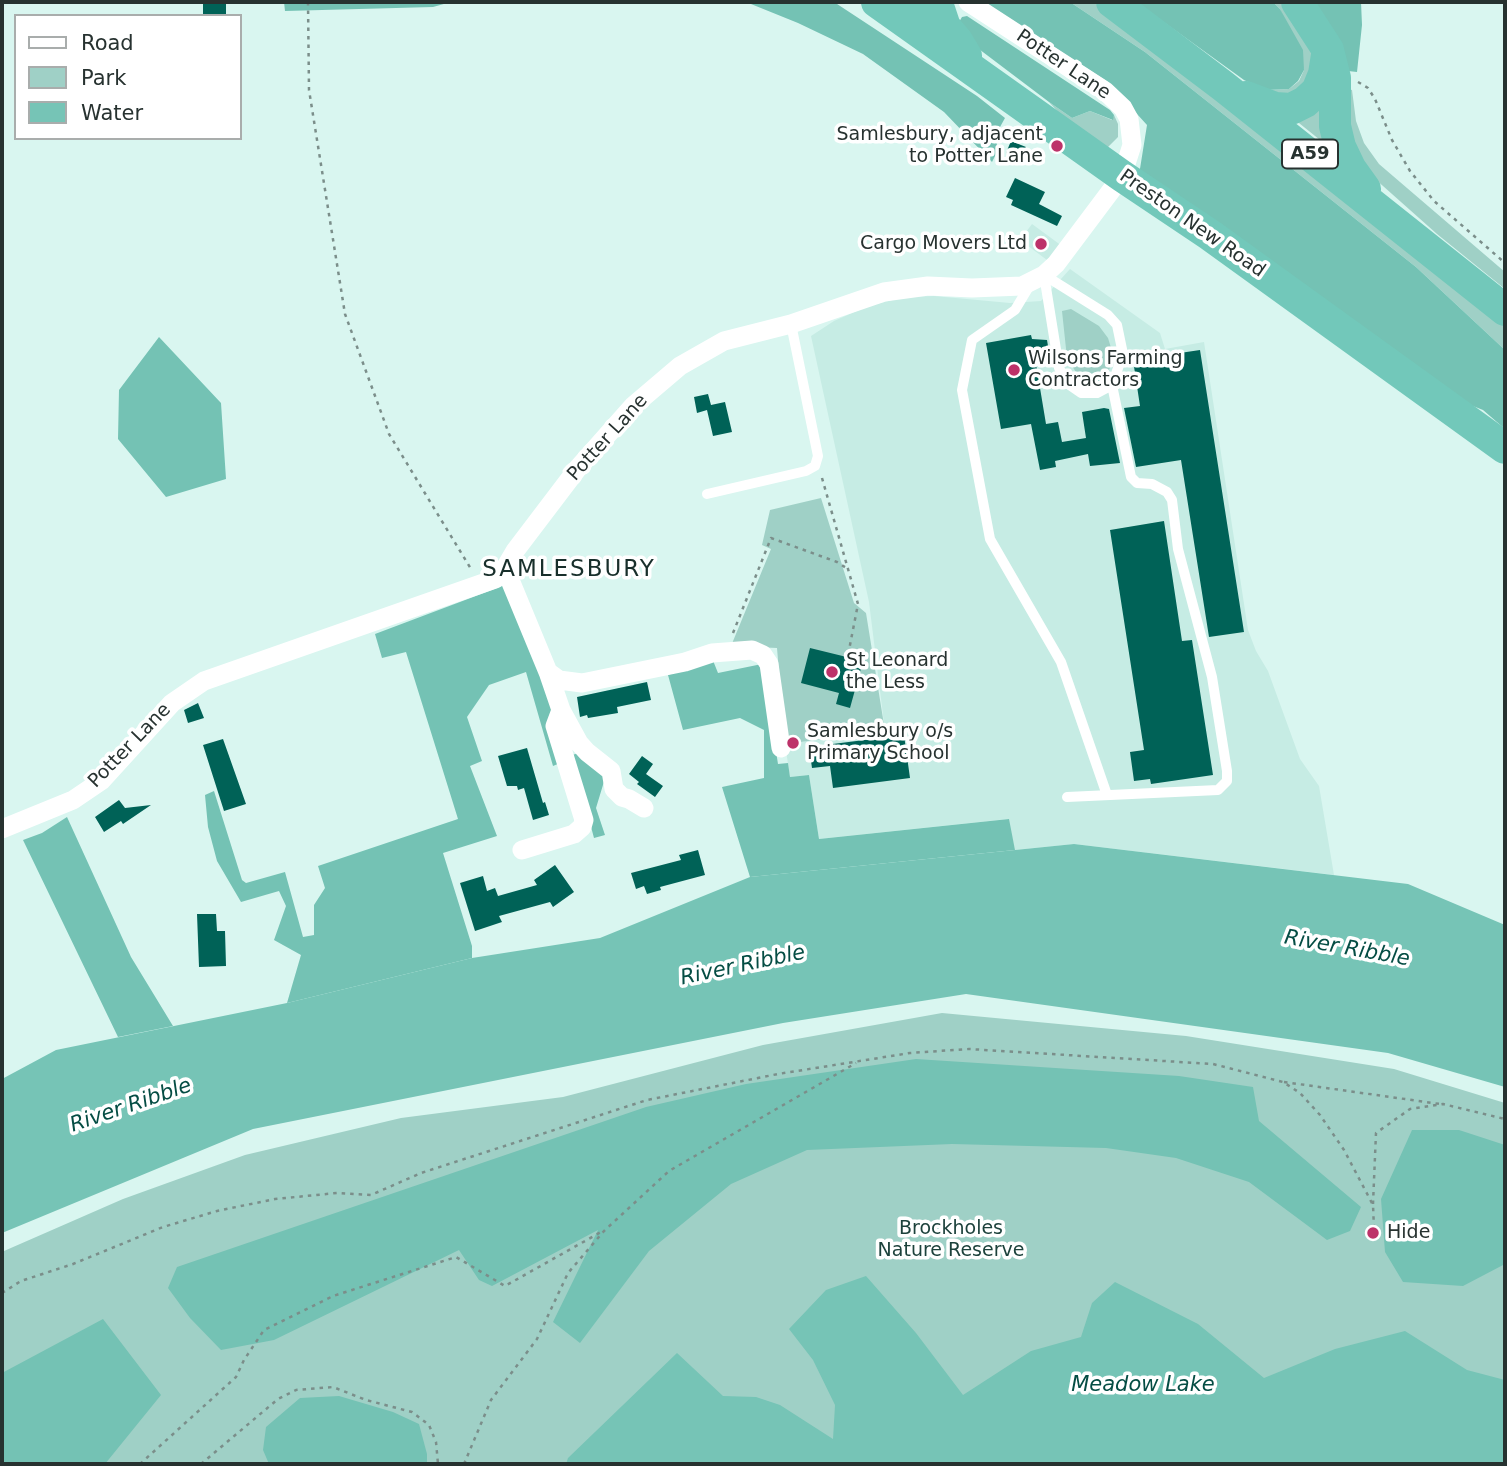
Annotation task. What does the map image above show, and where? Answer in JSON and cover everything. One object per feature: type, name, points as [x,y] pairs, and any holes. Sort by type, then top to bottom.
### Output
[{"type":"highway","name":"A59","points":[[1112,2],[1223,86],[1505,310]]},
{"type":"highway","points":[[1297,2],[1332,64],[1335,126],[1340,147],[1359,183],[1401,228]]},
{"type":"highway","name":"Preston New Road","points":[[883,6],[1122,176],[1210,235],[1505,448]]},
{"type":"highway","points":[[1223,86],[1257,103],[1275,108],[1291,108],[1306,102],[1317,91],[1324,74],[1332,64]]},
{"type":"street","name":"Potter Lane","points":[[2,829],[73,800],[101,781],[172,703],[204,681],[495,579],[578,468],[633,406],[680,366],[724,341],[791,324],[884,292],[928,286],[1011,288],[1038,278],[1056,264],[1122,176],[1132,145],[1129,119],[1123,108],[1105,91],[968,2]]},
{"type":"street","points":[[505,568],[569,728],[587,752],[611,771],[614,789],[622,797],[644,808]]},
{"type":"street","points":[[548,672],[559,680],[582,683],[685,662],[712,653],[752,650],[763,655],[769,664],[781,748]]},
{"type":"street","points":[[522,850],[574,834],[582,828],[584,820],[555,726],[561,710]]},
{"type":"lane","points":[[1038,278],[1059,368],[1068,384],[1081,393],[1097,393],[1112,385]]},
{"type":"lane","points":[[1038,278],[1108,315],[1117,325],[1123,354],[1112,385],[1131,477],[1137,483],[1152,484],[1160,488],[1167,492],[1172,500],[1178,549],[1212,677],[1227,781],[1218,789],[1067,797]]},
{"type":"lane","points":[[1038,278],[1015,310],[972,340],[962,390],[990,539],[1060,662],[1107,795]]},
{"type":"lane","points":[[707,494],[806,471],[815,466],[818,456],[791,324]]},
{"type":"path","points":[[308,2],[309,90],[345,314],[389,435],[480,584]]},
{"type":"path","points":[[1332,64],[1368,88],[1410,171],[1434,201],[1505,263]]},
{"type":"path","points":[[815,466],[820,474],[859,604],[849,650]]},
{"type":"path","points":[[725,652],[771,538],[837,562],[848,569]]},
{"type":"path","points":[[2,1293],[21,1281],[73,1264],[163,1227],[217,1211],[275,1199],[337,1193],[371,1195],[421,1173],[648,1100],[778,1074],[910,1053],[969,1049],[1213,1064],[1283,1082],[1443,1104],[1505,1119]]},
{"type":"path","points":[[464,1464],[491,1400],[537,1339],[568,1273],[604,1230],[669,1171],[859,1061]]},
{"type":"path","points":[[1283,1082],[1300,1093],[1320,1115],[1344,1150],[1373,1205]]},
{"type":"path","points":[[1374,1228],[1376,1133],[1410,1109],[1443,1104]]},
{"type":"path","points":[[140,1464],[236,1377],[264,1330],[333,1296],[456,1257],[505,1286],[604,1230]]},
{"type":"path","points":[[201,1464],[278,1399],[296,1390],[333,1387],[366,1400],[412,1412],[429,1425],[436,1442],[438,1464]]},
{"type":"shaded area","points":[[284,2],[451,2],[433,7],[285,11]]},
{"type":"shaded area","points":[[746,2],[834,2],[977,96],[1005,118],[995,136],[998,150],[992,162],[944,112],[863,54]]},
{"type":"shaded area","points":[[984,2],[1070,2],[1145,52],[1416,267],[1505,350],[1505,429],[1483,410],[1468,404],[1139,175],[1147,125],[1108,82]]},
{"type":"shaded area","points":[[1136,2],[1273,2],[1280,9],[1303,50],[1304,70],[1298,81],[1289,89],[1266,90],[1244,80]]},
{"type":"shaded area","points":[[1309,2],[1361,2],[1362,25],[1357,72],[1348,71]]},
{"type":"shaded area","points":[[967,16],[1110,110],[1114,115],[1113,120],[1090,111],[1072,118],[1049,102],[963,37],[959,22],[962,17]]},
{"type":"shaded area","points":[[1032,224],[1062,246],[1047,260],[1020,240]]},
{"type":"shaded area","points":[[1070,269],[1160,333],[1165,349],[1204,342],[1248,630],[1268,671],[1300,759],[1319,786],[1334,875],[1074,844],[1015,850],[1008,819],[819,839],[809,775],[790,777],[785,744],[885,731],[869,602],[811,336],[834,321],[868,306],[905,297],[934,296],[1010,303],[1041,301]]},
{"type":"shaded area","points":[[159,337],[221,403],[226,479],[166,497],[118,439],[119,390]]},
{"type":"shaded area","points":[[505,585],[553,710],[560,763],[553,766],[526,672],[489,685],[467,717],[482,761],[470,766],[497,836],[443,853],[472,946],[472,958],[287,1003],[301,955],[274,940],[286,906],[279,891],[241,902],[217,861],[208,827],[205,795],[214,791],[242,880],[246,883],[285,872],[303,937],[314,935],[314,905],[325,888],[318,866],[458,819],[406,652],[382,658],[375,634]]},
{"type":"shaded area","points":[[712,658],[718,673],[762,664],[778,764],[788,763],[790,777],[809,775],[819,839],[1009,819],[1015,850],[750,877],[722,787],[764,778],[764,730],[740,718],[683,730],[668,675]]},
{"type":"shaded area","points":[[579,753],[606,775],[596,808],[605,835],[594,838],[572,755]]},
{"type":"shaded area","points":[[67,817],[131,957],[173,1026],[118,1037],[23,840],[42,833]]},
{"type":"shaded area","points":[[916,1059],[1179,1076],[1253,1087],[1259,1121],[1361,1207],[1350,1231],[1327,1240],[1249,1182],[1176,1158],[1106,1148],[952,1144],[807,1150],[731,1184],[649,1251],[580,1343],[553,1322],[598,1230],[492,1286],[479,1280],[459,1250],[274,1340],[221,1350],[190,1318],[168,1288],[177,1267],[646,1107],[746,1084]]},
{"type":"shaded area","points":[[1412,1130],[1459,1130],[1505,1145],[1505,1264],[1463,1286],[1403,1282],[1385,1252],[1381,1199]]},
{"type":"shaded area","points":[[103,1319],[161,1395],[105,1464],[2,1464],[2,1373]]},
{"type":"shaded area","points":[[339,1396],[393,1412],[419,1424],[427,1464],[269,1464],[263,1450],[266,1427],[300,1398]]},
{"type":"green space","points":[[1070,2],[1093,2],[1197,76],[1505,327],[1505,350],[1416,267],[1145,52]]},
{"type":"green space","points":[[1273,2],[1283,2],[1307,36],[1314,60],[1313,78],[1291,98],[1261,93],[1244,80],[1266,90],[1289,89],[1299,81],[1304,70],[1280,9]]},
{"type":"green space","points":[[1345,88],[1352,90],[1356,121],[1364,143],[1379,164],[1505,272],[1505,289],[1437,234],[1365,170],[1352,153]]},
{"type":"green space","points":[[1322,94],[1330,148],[1289,115]]},
{"type":"green space","points":[[1049,102],[1072,118],[1090,111],[1112,120],[1114,115],[1118,124],[1118,137],[1106,149],[1072,127]]},
{"type":"green space","points":[[1071,309],[1099,326],[1108,338],[1113,363],[1097,383],[1081,380],[1067,358],[1062,311]]},
{"type":"green space","points":[[821,498],[854,603],[866,613],[885,731],[785,744],[777,648],[731,646],[771,549],[762,545],[770,510]]},
{"type":"green space","name":"Brockholes Nature Reserve","points":[[942,1013],[1186,1036],[1394,1069],[1505,1103],[1505,1464],[2,1464],[4,1251],[123,1199],[245,1155],[401,1118],[563,1097],[763,1045]]},
{"type":"water","name":"River Ribble","points":[[1074,844],[1408,884],[1505,925],[1505,1087],[1388,1053],[966,994],[783,1023],[253,1129],[2,1233],[2,1079],[56,1050],[287,1003],[472,958],[600,938],[750,877]]},
{"type":"water","name":"Meadow Lake","points":[[866,1276],[916,1333],[963,1395],[1031,1351],[1081,1337],[1092,1303],[1115,1282],[1198,1324],[1264,1378],[1335,1349],[1405,1331],[1467,1370],[1505,1380],[1505,1464],[566,1464],[568,1458],[677,1353],[723,1396],[756,1397],[780,1405],[833,1439],[835,1405],[813,1360],[789,1329],[826,1290]]},
{"type":"building","points":[[203,2],[226,2],[226,14],[203,14]]},
{"type":"building","points":[[1011,141],[1026,147],[1020,160],[1006,153]]},
{"type":"building","points":[[1015,178],[1045,192],[1039,204],[1062,216],[1057,226],[1011,205],[1013,200],[1006,197]]},
{"type":"building","points":[[1031,335],[1032,339],[1047,340],[1050,358],[1035,358],[1046,424],[1058,422],[1062,442],[1086,438],[1082,412],[1109,409],[1120,463],[1090,466],[1088,454],[1055,461],[1056,467],[1040,470],[1031,424],[1001,429],[986,343]]},
{"type":"building","points":[[1200,350],[1244,632],[1209,637],[1181,460],[1136,467],[1124,408],[1140,406],[1133,360]]},
{"type":"building","points":[[708,394],[711,405],[725,402],[732,432],[713,436],[707,410],[697,413],[694,397]]},
{"type":"building","points":[[1164,521],[1182,641],[1192,640],[1213,775],[1151,784],[1150,779],[1134,781],[1130,752],[1144,750],[1110,530]]},
{"type":"building","name":"St Leonard the Less","points":[[810,648],[863,661],[850,708],[836,704],[839,693],[801,683]]},
{"type":"building","points":[[647,682],[651,700],[617,707],[618,713],[580,717],[577,697]]},
{"type":"building","points":[[198,703],[204,718],[188,723],[184,710]]},
{"type":"building","points":[[904,735],[910,778],[833,788],[830,766],[812,768],[809,747]]},
{"type":"building","points":[[223,739],[246,804],[224,811],[203,745]]},
{"type":"building","points":[[527,748],[549,815],[533,820],[524,788],[518,790],[517,786],[507,786],[498,756]]},
{"type":"building","points":[[642,756],[653,764],[646,774],[663,786],[655,797],[637,784],[639,782],[629,774]]},
{"type":"building","points":[[119,800],[125,808],[151,805],[123,824],[121,821],[104,832],[95,817]]},
{"type":"building","points":[[698,850],[705,875],[660,887],[661,890],[647,894],[644,886],[636,889],[631,873],[681,860],[679,855]]},
{"type":"building","points":[[555,865],[574,892],[553,907],[550,902],[499,916],[502,922],[475,931],[460,883],[483,876],[487,891],[495,888],[498,896],[537,885],[534,880]]},
{"type":"building","points":[[197,914],[216,914],[217,931],[225,931],[226,966],[199,967]]},
{"type":"place","name":"Samlesbury, adjacent to Potter Lane","points":[[1057,146]]},
{"type":"place","name":"Cargo Movers Ltd","points":[[1041,244]]},
{"type":"place","name":"Wilsons Farming Contractors","points":[[1014,370]]},
{"type":"place","name":"St Leonard the Less","points":[[832,672]]},
{"type":"place","name":"Samlesbury o/s Primary School","points":[[793,743]]},
{"type":"place","name":"Hide","points":[[1373,1233]]},
{"type":"district","name":"SAMLESBURY","points":[[569,570]]}]
